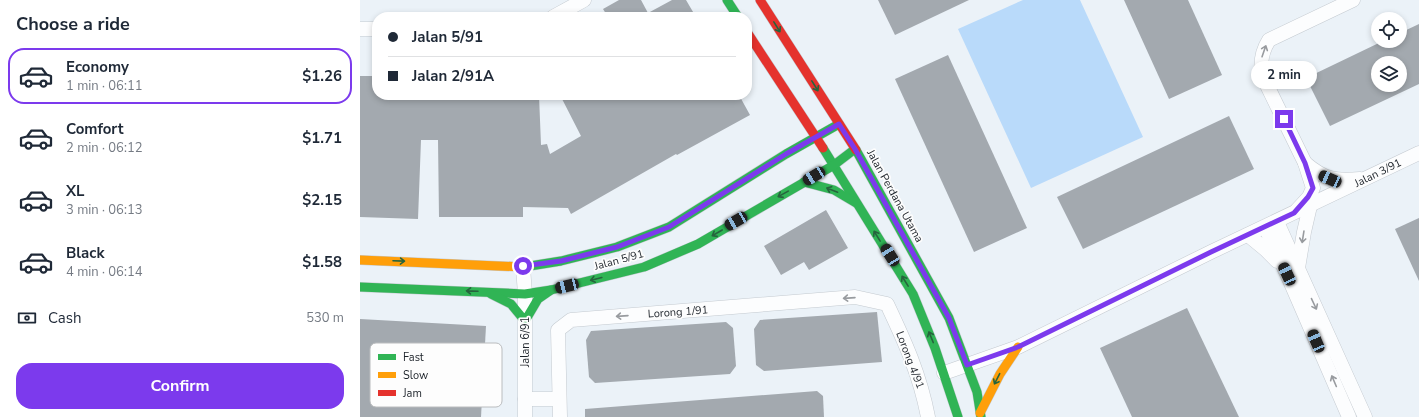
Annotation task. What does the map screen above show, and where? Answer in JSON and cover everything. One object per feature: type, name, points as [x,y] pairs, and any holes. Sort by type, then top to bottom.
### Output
[{"type":"street","points":[[562,12],[584,0]]},
{"type":"street","points":[[726,0],[734,12]]},
{"type":"street","name":"Jalan Perdana Utama","points":[[760,0],[855,149],[949,318],[977,392],[980,415]]},
{"type":"street","points":[[1294,213],[1308,197],[1313,188],[1305,163],[1262,75],[1260,63],[1263,49],[1269,40],[1353,0]]},
{"type":"street","points":[[740,4],[742,12]]},
{"type":"street","points":[[360,29],[372,29]]},
{"type":"street","points":[[752,40],[834,165],[913,294],[944,373],[958,417]]},
{"type":"street","points":[[797,123],[798,112]]},
{"type":"street","name":"Jalan 5/91","points":[[360,260],[523,266],[561,261],[617,247],[669,227],[786,154],[839,124]]},
{"type":"street","points":[[786,154],[795,140]]},
{"type":"street","name":"Jalan 5/91","points":[[360,287],[525,294],[551,290],[644,267],[698,244],[834,165],[855,149]]},
{"type":"street","name":"Jalan 3/91","points":[[944,373],[1018,347],[1419,153]]},
{"type":"street","points":[[1305,163],[1317,173],[1330,179],[1365,179]]},
{"type":"street","points":[[804,182],[834,190],[858,203]]},
{"type":"street","points":[[1293,271],[1310,206]]},
{"type":"street","points":[[1271,224],[1365,417]]},
{"type":"street","points":[[1248,235],[1293,271],[1349,417]]},
{"type":"street","name":"Jalan 6/91","points":[[523,266],[525,294],[525,417]]},
{"type":"street","points":[[488,292],[511,304],[525,321],[538,299],[551,290]]},
{"type":"street","name":"Lorong 1/91","points":[[560,417],[558,330],[571,320],[855,297],[887,304]]},
{"type":"street","name":"Lorong 4/91","points":[[887,304],[908,348],[923,391],[928,417]]},
{"type":"street","points":[[980,415],[1000,374],[1018,347]]},
{"type":"street","points":[[525,399],[559,399]]},
{"type":"shaded area","points":[[1023,0],[1080,0],[1143,137],[1031,188],[958,29]]},
{"type":"building","points":[[619,0],[641,0],[647,12],[605,12],[603,9]]},
{"type":"building","points":[[672,0],[686,0],[693,12],[650,12]]},
{"type":"building","points":[[878,0],[969,0],[895,35]]},
{"type":"building","points":[[1124,0],[1188,0],[1222,75],[1169,99]]},
{"type":"building","points":[[1419,24],[1419,84],[1407,90],[1407,56],[1371,56],[1371,92],[1402,92],[1330,126],[1306,78],[1371,47],[1371,48],[1407,48],[1407,30]]},
{"type":"building","points":[[948,55],[1027,228],[974,252],[895,79]]},
{"type":"building","points":[[360,76],[372,76],[372,100],[539,100],[541,145],[547,144],[550,154],[581,136],[563,100],[742,100],[750,115],[677,155],[676,154],[571,214],[568,208],[523,207],[523,217],[439,217],[438,140],[421,140],[418,219],[360,217]]},
{"type":"building","points":[[1229,116],[1254,169],[1083,249],[1057,197]]},
{"type":"building","points":[[826,210],[848,248],[809,270],[804,262],[781,275],[764,246]]},
{"type":"building","points":[[1419,218],[1419,281],[1395,229]]},
{"type":"building","points":[[1187,308],[1239,417],[1132,417],[1100,348]]},
{"type":"building","points":[[877,312],[882,362],[764,371],[756,365],[754,329],[760,320]]},
{"type":"building","points":[[360,319],[486,326],[485,343],[370,343],[370,407],[482,407],[481,417],[360,417]]},
{"type":"building","points":[[726,322],[733,328],[736,366],[730,374],[595,383],[589,377],[586,340],[591,331]]},
{"type":"building","points":[[817,391],[823,396],[824,417],[585,417],[585,409]]},
{"type":"traffic: fast","points":[[727,0],[735,12]]},
{"type":"traffic: fast","points":[[530,266],[561,261],[617,247],[669,227],[786,154],[839,124]]},
{"type":"traffic: fast","points":[[823,148],[913,294],[935,348],[958,417]]},
{"type":"traffic: fast","points":[[360,287],[525,294],[551,290],[644,267],[698,244],[834,165],[855,149]]},
{"type":"traffic: fast","points":[[856,150],[949,318],[977,392],[981,417]]},
{"type":"traffic: fast","points":[[804,182],[834,190],[856,203]]},
{"type":"traffic: fast","points":[[491,294],[511,304],[525,321],[538,299],[551,290]]},
{"type":"traffic: slow","points":[[360,260],[523,267],[530,266]]},
{"type":"traffic: slow","points":[[980,413],[1000,374],[1018,347]]},
{"type":"traffic: jam","points":[[760,0],[856,150]]},
{"type":"traffic: jam","points":[[752,40],[823,148]]},
{"type":"route","points":[[523,266],[561,261],[617,247],[669,227],[786,154],[839,124],[855,149],[949,318],[967,365],[1018,347],[1294,213],[1304,203],[1313,188],[1305,163],[1284,119]]}]
